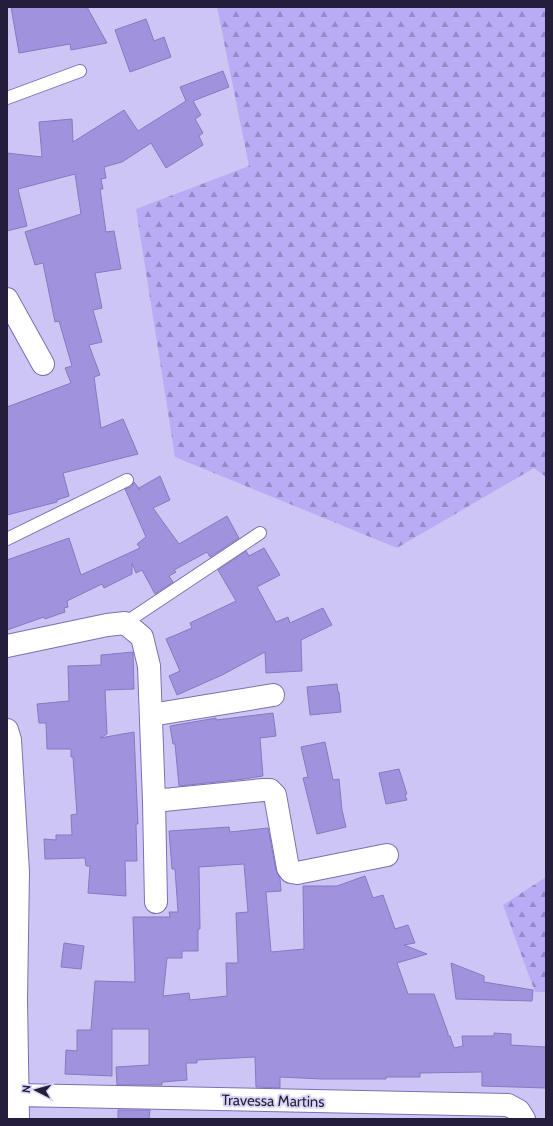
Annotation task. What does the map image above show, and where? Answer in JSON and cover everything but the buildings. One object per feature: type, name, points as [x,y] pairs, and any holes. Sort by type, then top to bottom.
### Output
[{"type":"street","points":[[7,299],[43,364]]},
{"type":"street","points":[[7,646],[107,625],[125,623],[142,637],[149,666],[156,902]]},
{"type":"street","points":[[151,715],[273,695]]},
{"type":"street","points":[[7,730],[10,740],[18,872],[12,999],[18,1119]]},
{"type":"street","points":[[154,801],[270,790],[275,795],[288,868],[291,872],[297,873],[387,855]]},
{"type":"street","name":"Travessa Martins","points":[[17,1096],[508,1106],[519,1111],[524,1119]]},
{"type":"lane","points":[[7,98],[80,71]]},
{"type":"lane","points":[[7,539],[127,480]]},
{"type":"lane","points":[[125,623],[260,533]]},
{"type":"green space","points":[[217,7],[546,7],[546,477],[534,468],[397,548],[175,457],[136,209],[249,166]]},
{"type":"green space","points":[[546,877],[546,992],[535,992],[503,905]]}]
